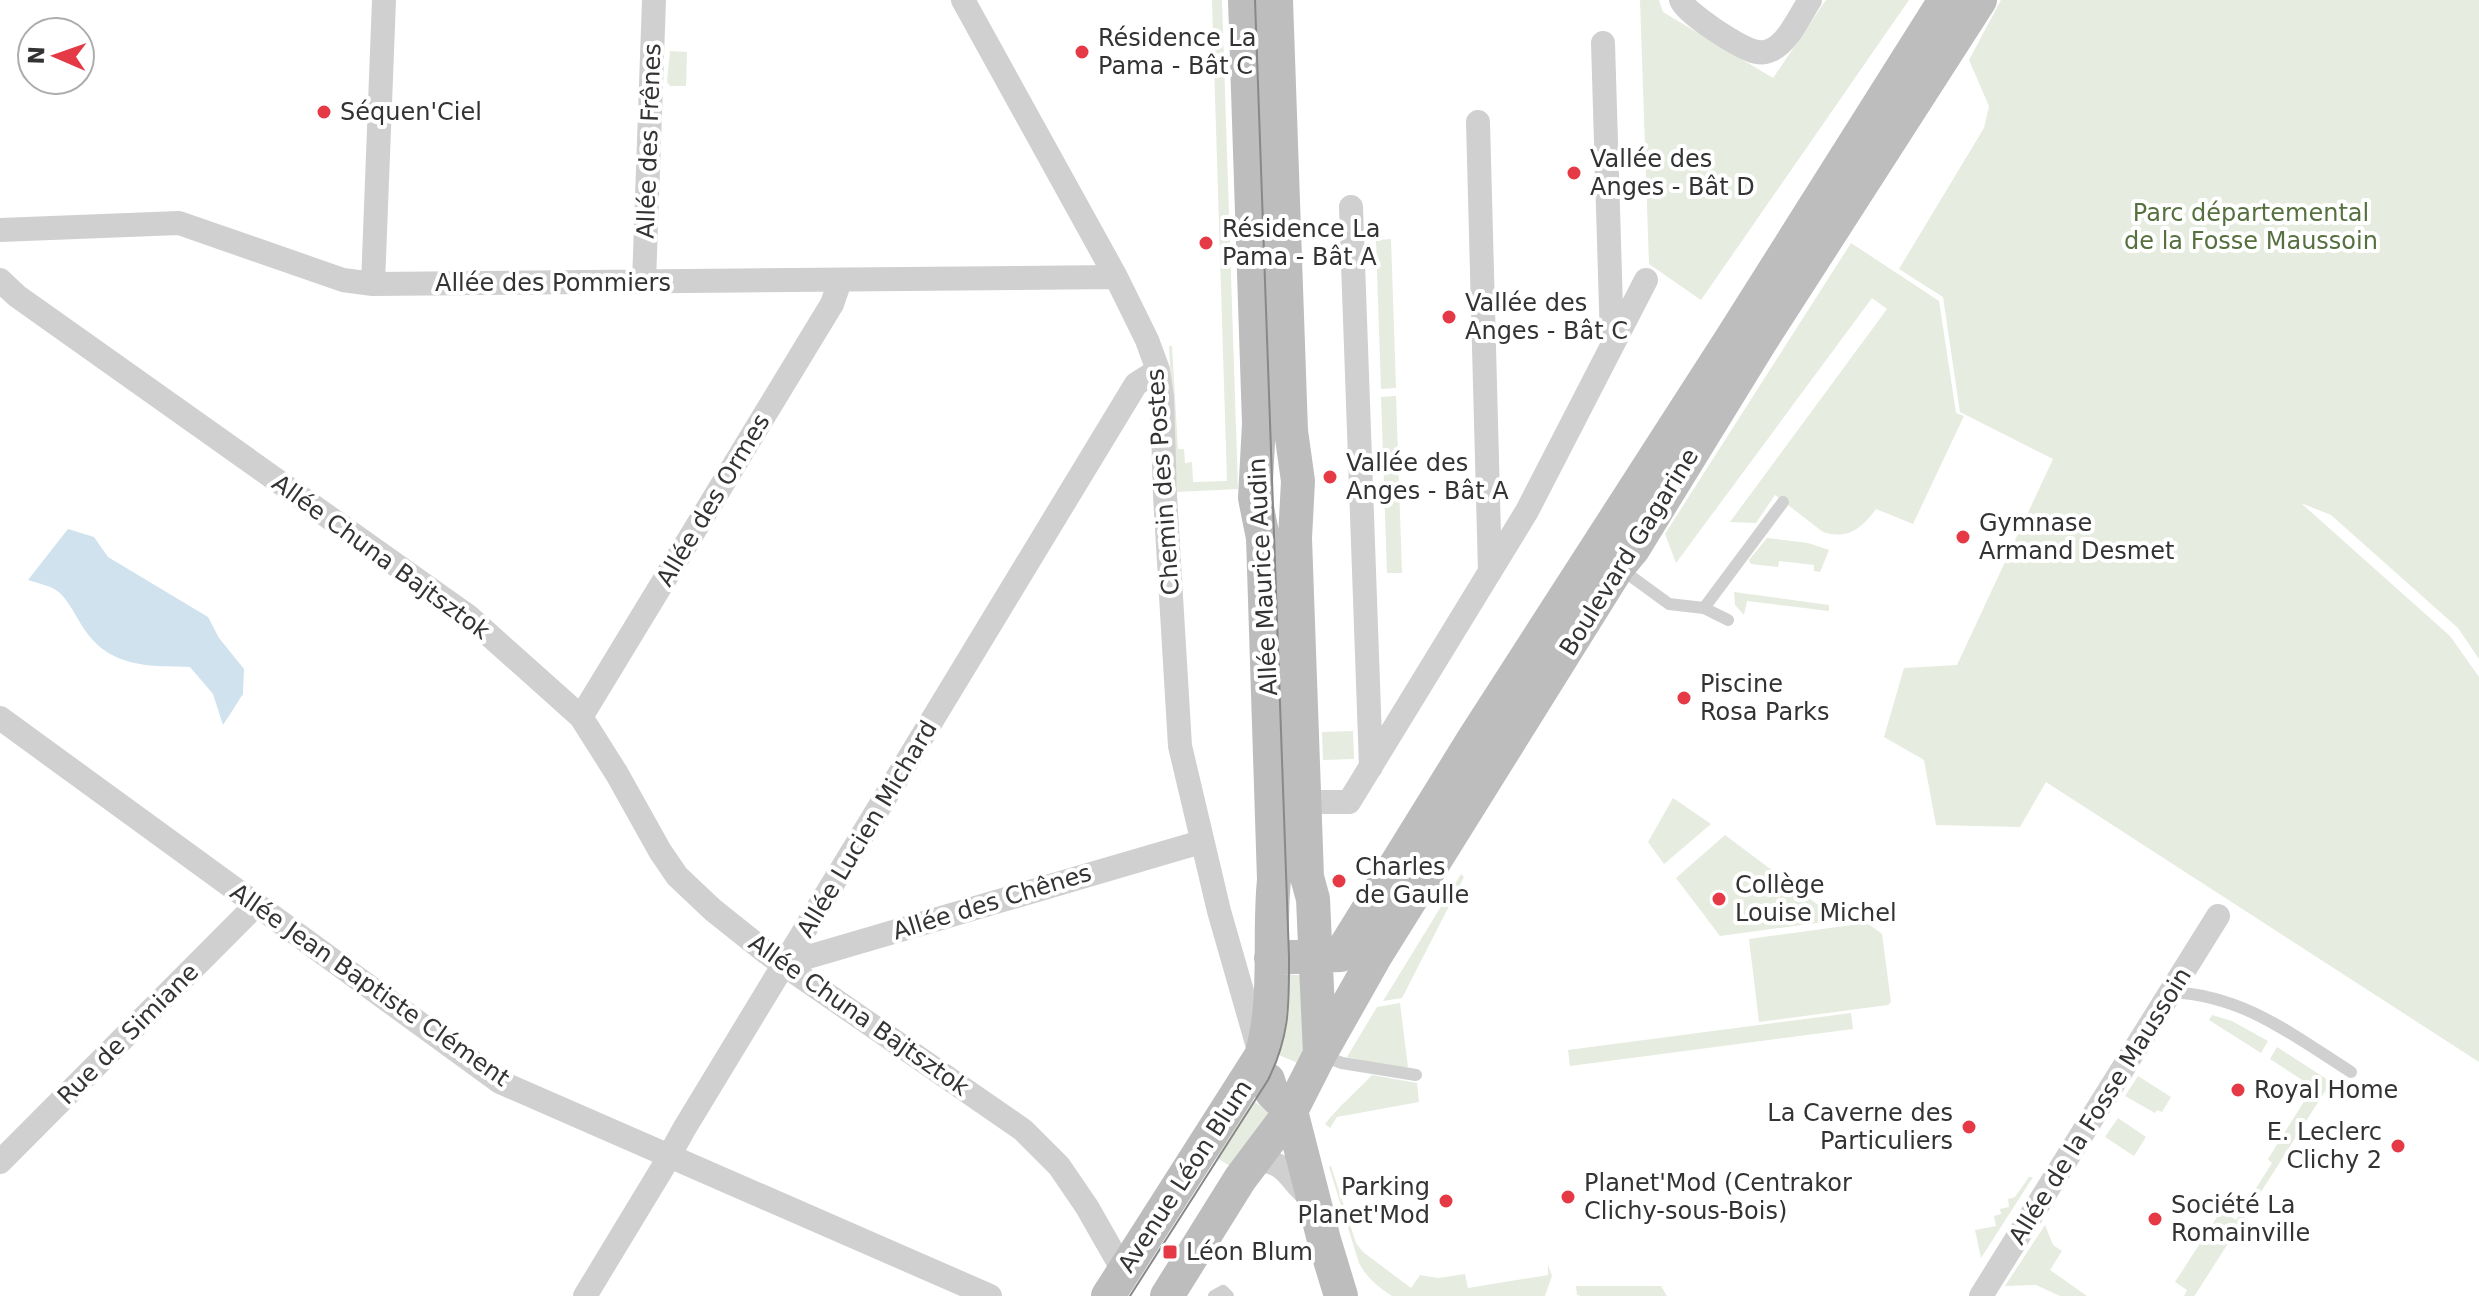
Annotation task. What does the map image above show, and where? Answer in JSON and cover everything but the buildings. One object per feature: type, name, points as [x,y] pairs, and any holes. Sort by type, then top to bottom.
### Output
[{"type":"main road","name":"Allée Maurice Audin","points":[[1245,0],[1259,424],[1255,498],[1263,538],[1274,865],[1269,1017],[1257,1063]]},
{"type":"main road","name":"Allée Maurice Audin","points":[[1276,0],[1291,431],[1298,481],[1295,538],[1307,877],[1313,899],[1320,1054]]},
{"type":"main road","name":"Boulevard Gagarine","points":[[1271,958],[1340,955],[1945,0]]},
{"type":"main road","name":"Boulevard Gagarine","points":[[1291,1111],[1320,1054],[1445,843],[1980,0]]},
{"type":"main road","points":[[1313,899],[1333,907],[1364,913]]},
{"type":"main road","points":[[1257,1063],[1272,1093],[1291,1111],[1314,1200],[1346,1290]]},
{"type":"main road","name":"Avenue Léon Blum","points":[[1116,1284],[1257,1063]]},
{"type":"main road","name":"Avenue Léon Blum","points":[[1167,1296],[1254,1160],[1291,1111]]},
{"type":"street","points":[[373,284],[384,0]]},
{"type":"street","name":"Allée des Frênes","points":[[644,282],[654,0]]},
{"type":"street","name":"Chemin des Postes","points":[[963,0],[1116,277],[1158,370],[1162,397],[1180,746],[1257,1063]]},
{"type":"street","points":[[1681,0],[1688,11],[1745,47],[1761,52],[1776,48],[1783,41],[1810,0]]},
{"type":"street","points":[[1603,43],[1612,346]]},
{"type":"street","points":[[1478,122],[1490,572]]},
{"type":"street","points":[[1351,207],[1371,767]]},
{"type":"street","name":"Allée des Pommiers","points":[[0,230],[179,223],[343,280],[373,284],[1116,277]]},
{"type":"street","name":"Allée Chuna Bajtsztok","points":[[0,280],[17,296],[468,616],[581,717],[677,876],[713,910],[784,964],[1023,1130],[1059,1166],[1087,1207],[1116,1284]]},
{"type":"street","points":[[1304,802],[1349,802],[1527,511],[1646,280]]},
{"type":"street","name":"Allée des Ormes","points":[[581,717],[832,304],[840,281]]},
{"type":"street","name":"Allée Lucien Michard","points":[[585,1296],[1136,384],[1158,370]]},
{"type":"street","name":"Allée Jean Baptiste Clément","points":[[0,720],[500,1082],[990,1296]]},
{"type":"street","name":"Allée des Chênes","points":[[784,964],[1201,842]]},
{"type":"street","name":"Rue de Simiane","points":[[0,1162],[256,905]]},
{"type":"street","name":"Allée de la Fosse Maussoin","points":[[1981,1296],[2218,916]]},
{"type":"street","points":[[1232,957],[1271,958]]},
{"type":"street","points":[[1254,1160],[1278,1164],[1314,1200]]},
{"type":"lane","points":[[1704,608],[1783,502]]},
{"type":"lane","points":[[1618,567],[1669,604],[1704,608],[1728,620]]},
{"type":"lane","points":[[2171,992],[2198,994],[2231,1002],[2260,1015],[2351,1072]]},
{"type":"lane","points":[[1320,1054],[1342,1063],[1416,1075]]},
{"type":"lane","points":[[1214,1296],[1223,1291],[1228,1296]]},
{"type":"green space","points":[[1212,0],[1222,0],[1238,489],[1177,492],[1169,346],[1172,346],[1178,449],[1184,449],[1185,463],[1192,462],[1193,482],[1227,481]]},
{"type":"green space","points":[[1640,0],[1659,0],[1663,12],[1773,78],[1826,0],[1909,0],[1701,300],[1649,264]]},
{"type":"green space","name":"Parc départemental de la Fosse Maussoin","points":[[2001,0],[2479,0],[2479,659],[2458,628],[2331,515],[2301,503],[2450,636],[2479,677],[2479,1062],[2046,782],[2020,827],[1936,825],[1924,760],[1884,737],[1904,668],[1957,665],[2053,459],[1960,412],[1943,297],[1899,269],[1984,128],[1989,106],[1969,60]]},
{"type":"green space","points":[[670,51],[687,52],[686,86],[670,86],[667,82]]},
{"type":"green space","points":[[1391,239],[1396,388],[1381,389],[1376,240]]},
{"type":"green space","points":[[1851,243],[1939,301],[1956,413],[1964,416],[1913,524],[1876,509],[1854,531],[1832,534],[1823,532],[1775,495],[1756,523],[1730,522],[1887,309],[1872,298],[1676,563],[1665,534]]},
{"type":"green space","points":[[1396,396],[1402,573],[1387,573],[1381,397]]},
{"type":"green space","points":[[1767,538],[1808,543],[1829,550],[1820,572],[1814,571],[1814,565],[1779,561],[1778,567],[1751,564],[1749,560]]},
{"type":"green space","points":[[1734,592],[1829,605],[1829,611],[1747,601],[1744,615],[1735,605]]},
{"type":"green space","points":[[1353,731],[1354,759],[1323,760],[1322,732]]},
{"type":"green space","points":[[1673,798],[1711,824],[1664,864],[1648,842]]},
{"type":"green space","points":[[1725,835],[1838,920],[1720,936],[1676,878]]},
{"type":"green space","points":[[1461,874],[1464,877],[1402,998],[1383,1001]]},
{"type":"green space","points":[[1867,923],[1882,934],[1891,1002],[1888,1005],[1759,1022],[1749,939]]},
{"type":"green space","points":[[1284,975],[1304,975],[1305,1048],[1298,1063],[1274,1053]]},
{"type":"green space","points":[[1400,1003],[1408,1067],[1393,1068],[1347,1057],[1377,1007]]},
{"type":"green space","points":[[1851,1013],[1853,1029],[1570,1066],[1568,1050]]},
{"type":"green space","points":[[2212,1015],[2232,1021],[2268,1041],[2261,1053],[2209,1020]]},
{"type":"green space","points":[[2277,1047],[2331,1082],[2197,1292],[2194,1296],[2184,1296],[2187,1290],[2175,1282],[2221,1211],[2236,1220],[2272,1163],[2268,1159],[2313,1087],[2270,1059]]},
{"type":"green space","points":[[1372,1075],[1417,1083],[1419,1102],[1337,1117],[1330,1128],[1325,1124],[1342,1105]]},
{"type":"green space","points":[[2138,1076],[2171,1097],[2162,1112],[2157,1110],[2155,1113],[2125,1096]]},
{"type":"green space","points":[[1248,1097],[1270,1113],[1238,1171],[1214,1156]]},
{"type":"green space","points":[[2118,1118],[2146,1137],[2134,1156],[2105,1137]]},
{"type":"green space","points":[[1331,1166],[1356,1243],[1363,1252],[1411,1288],[1420,1275],[1438,1278],[1465,1274],[1468,1288],[1548,1275],[1548,1265],[1552,1276],[1545,1296],[1392,1296],[1373,1282],[1359,1263]]},
{"type":"green space","points":[[2029,1177],[2033,1177],[1981,1258],[1975,1230],[1996,1226],[1994,1216],[2001,1214],[2000,1209],[2009,1207],[2008,1199],[2015,1197]]},
{"type":"green space","points":[[2045,1225],[2053,1245],[2062,1251],[2050,1270],[2087,1296],[2060,1296],[2036,1285],[2005,1286]]},
{"type":"green space","points":[[1576,1286],[1661,1286],[1667,1296],[1581,1296],[1577,1295]]},
{"type":"water","points":[[68,529],[94,537],[108,557],[208,617],[219,638],[244,669],[243,694],[223,725],[213,694],[190,667],[146,665],[114,656],[90,637],[59,592],[28,580]]},
{"type":"tram line","points":[[1130,1296],[1268,1080],[1281,1049],[1287,1020],[1289,957],[1255,0]]},
{"type":"place","name":"Résidence La Pama - Bât C","points":[[1082,52]]},
{"type":"place","name":"Séquen'Ciel","points":[[324,112]]},
{"type":"place","name":"Vallée des Anges - Bât D","points":[[1574,173]]},
{"type":"place","name":"Résidence La Pama - Bât A","points":[[1206,243]]},
{"type":"place","name":"Vallée des Anges - Bât C","points":[[1449,317]]},
{"type":"place","name":"Vallée des Anges - Bât A","points":[[1330,477]]},
{"type":"place","name":"Gymnase Armand Desmet","points":[[1963,537]]},
{"type":"place","name":"Piscine Rosa Parks","points":[[1684,698]]},
{"type":"place","name":"Charles de Gaulle","points":[[1339,881]]},
{"type":"place","name":"Collège Louise Michel","points":[[1719,899]]},
{"type":"place","name":"Royal Home","points":[[2238,1090]]},
{"type":"place","name":"La Caverne des Particuliers","points":[[1969,1127]]},
{"type":"place","name":"E. Leclerc Clichy 2","points":[[2398,1146]]},
{"type":"place","name":"Planet'Mod (Centrakor Clichy-sous-Bois)","points":[[1568,1197]]},
{"type":"place","name":"Parking Planet'Mod","points":[[1446,1201]]},
{"type":"place","name":"Société La Romainville","points":[[2155,1219]]},
{"type":"place","name":"Léon Blum","points":[[1170,1252]]}]
